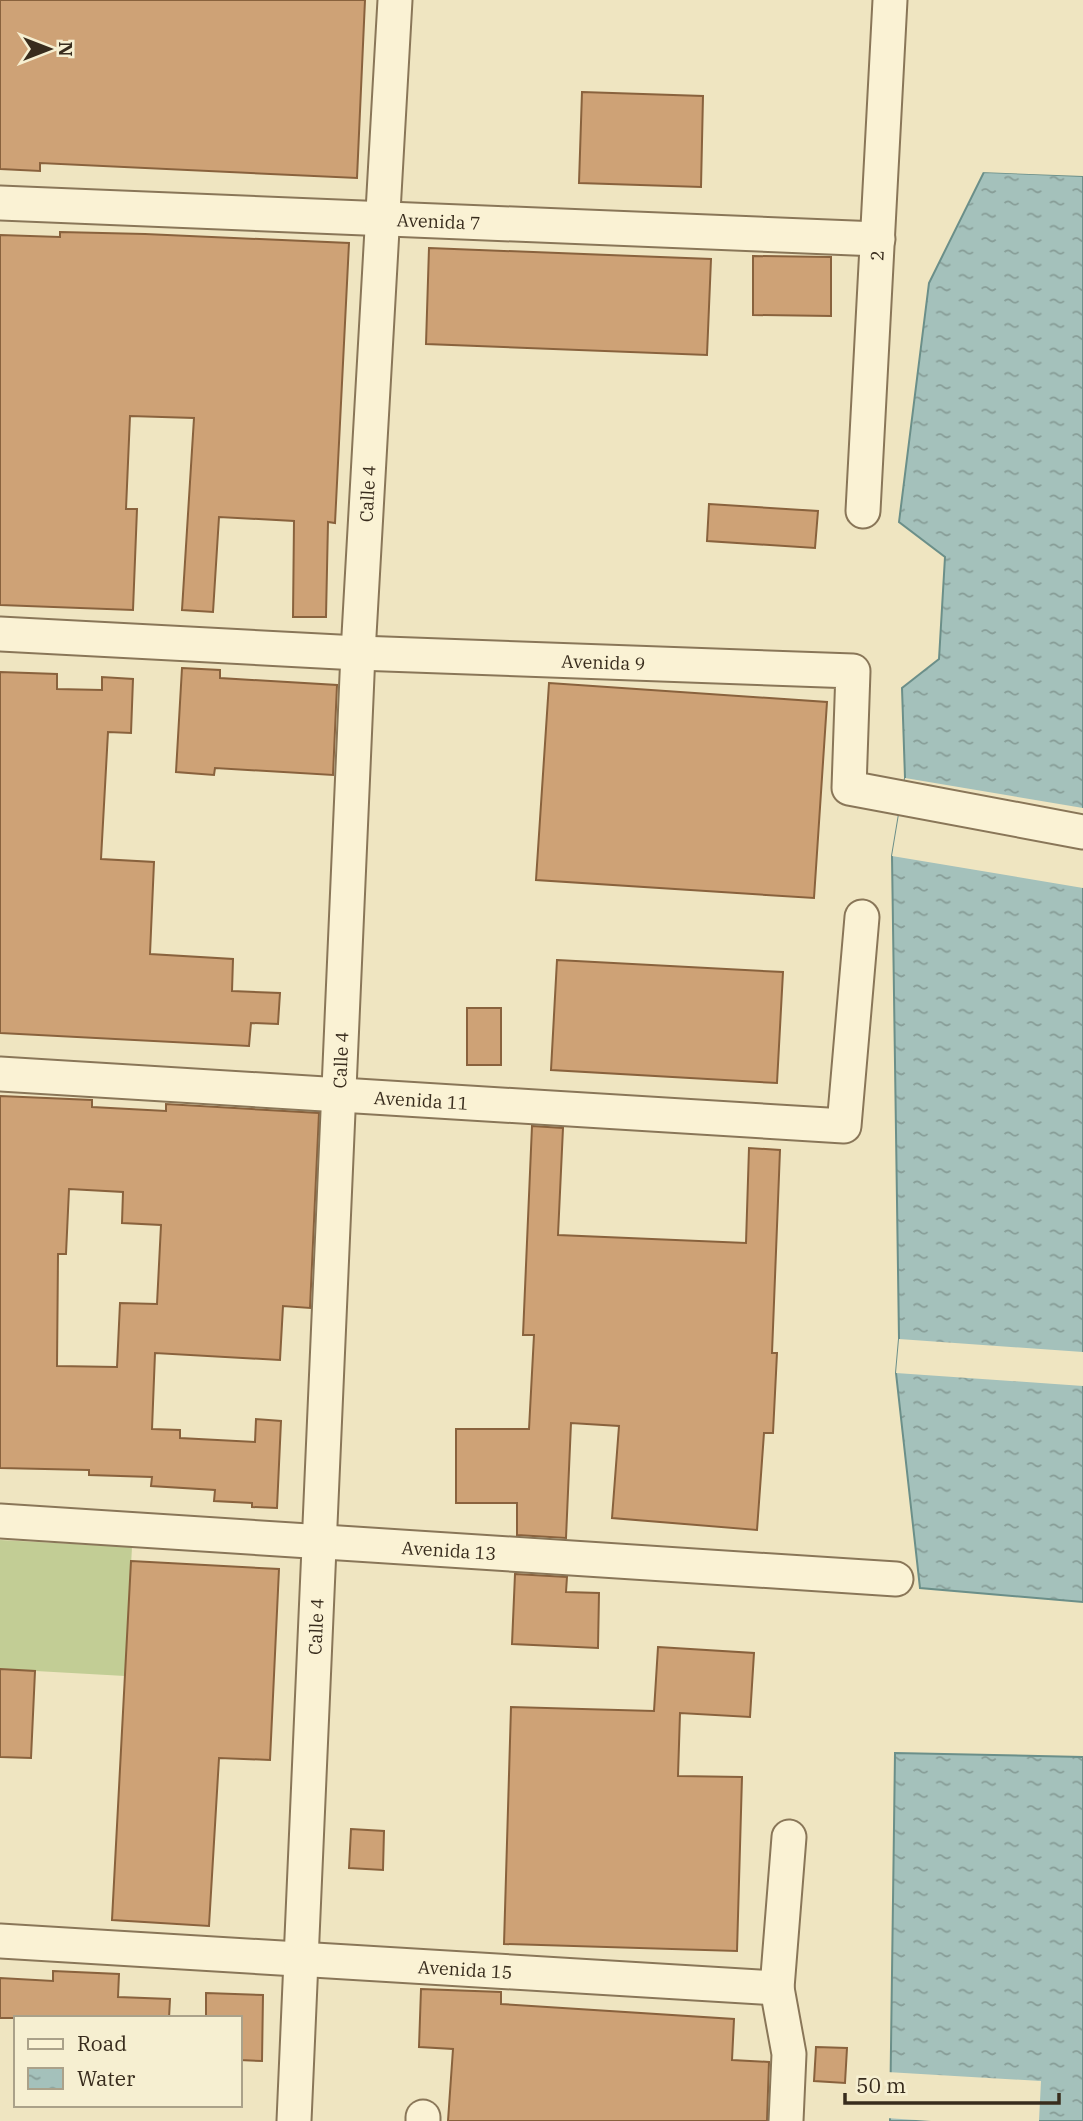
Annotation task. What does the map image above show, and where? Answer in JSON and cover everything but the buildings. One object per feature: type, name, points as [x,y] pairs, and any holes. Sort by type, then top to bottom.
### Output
[{"type":"street","name":"Calle 4","points":[[294,2121],[358,653],[396,0]]},
{"type":"street","name":"2","points":[[863,511],[890,0]]},
{"type":"street","name":"Avenida 7","points":[[0,203],[878,239]]},
{"type":"street","name":"Avenida 9","points":[[0,634],[358,653],[853,671],[849,788],[1083,832]]},
{"type":"street","name":"Avenida 11","points":[[0,1074],[844,1126],[862,917]]},
{"type":"street","name":"Avenida 13","points":[[0,1521],[896,1579]]},
{"type":"street","points":[[786,2121],[789,2054],[777,1988],[789,1837]]},
{"type":"street","name":"Avenida 15","points":[[0,1941],[777,1988]]},
{"type":"green space","points":[[0,1540],[132,1547],[125,1676],[0,1669]]},
{"type":"water","points":[[984,172],[1083,176],[1083,1602],[920,1588],[896,1373],[899,1339],[892,856],[905,778],[902,688],[939,659],[945,557],[899,522],[929,283]]},
{"type":"water","points":[[895,1753],[1083,1757],[1083,2121],[890,2121]]},
{"type":"pier","points":[[984,168],[1083,172],[1083,176],[980,172]]},
{"type":"pier","points":[[905,778],[1083,808],[1083,888],[892,856]]},
{"type":"pier","points":[[899,1339],[1083,1352],[1083,1386],[896,1373]]},
{"type":"pier","points":[[887,2072],[1041,2081],[1039,2121],[931,2121],[886,2118]]}]
